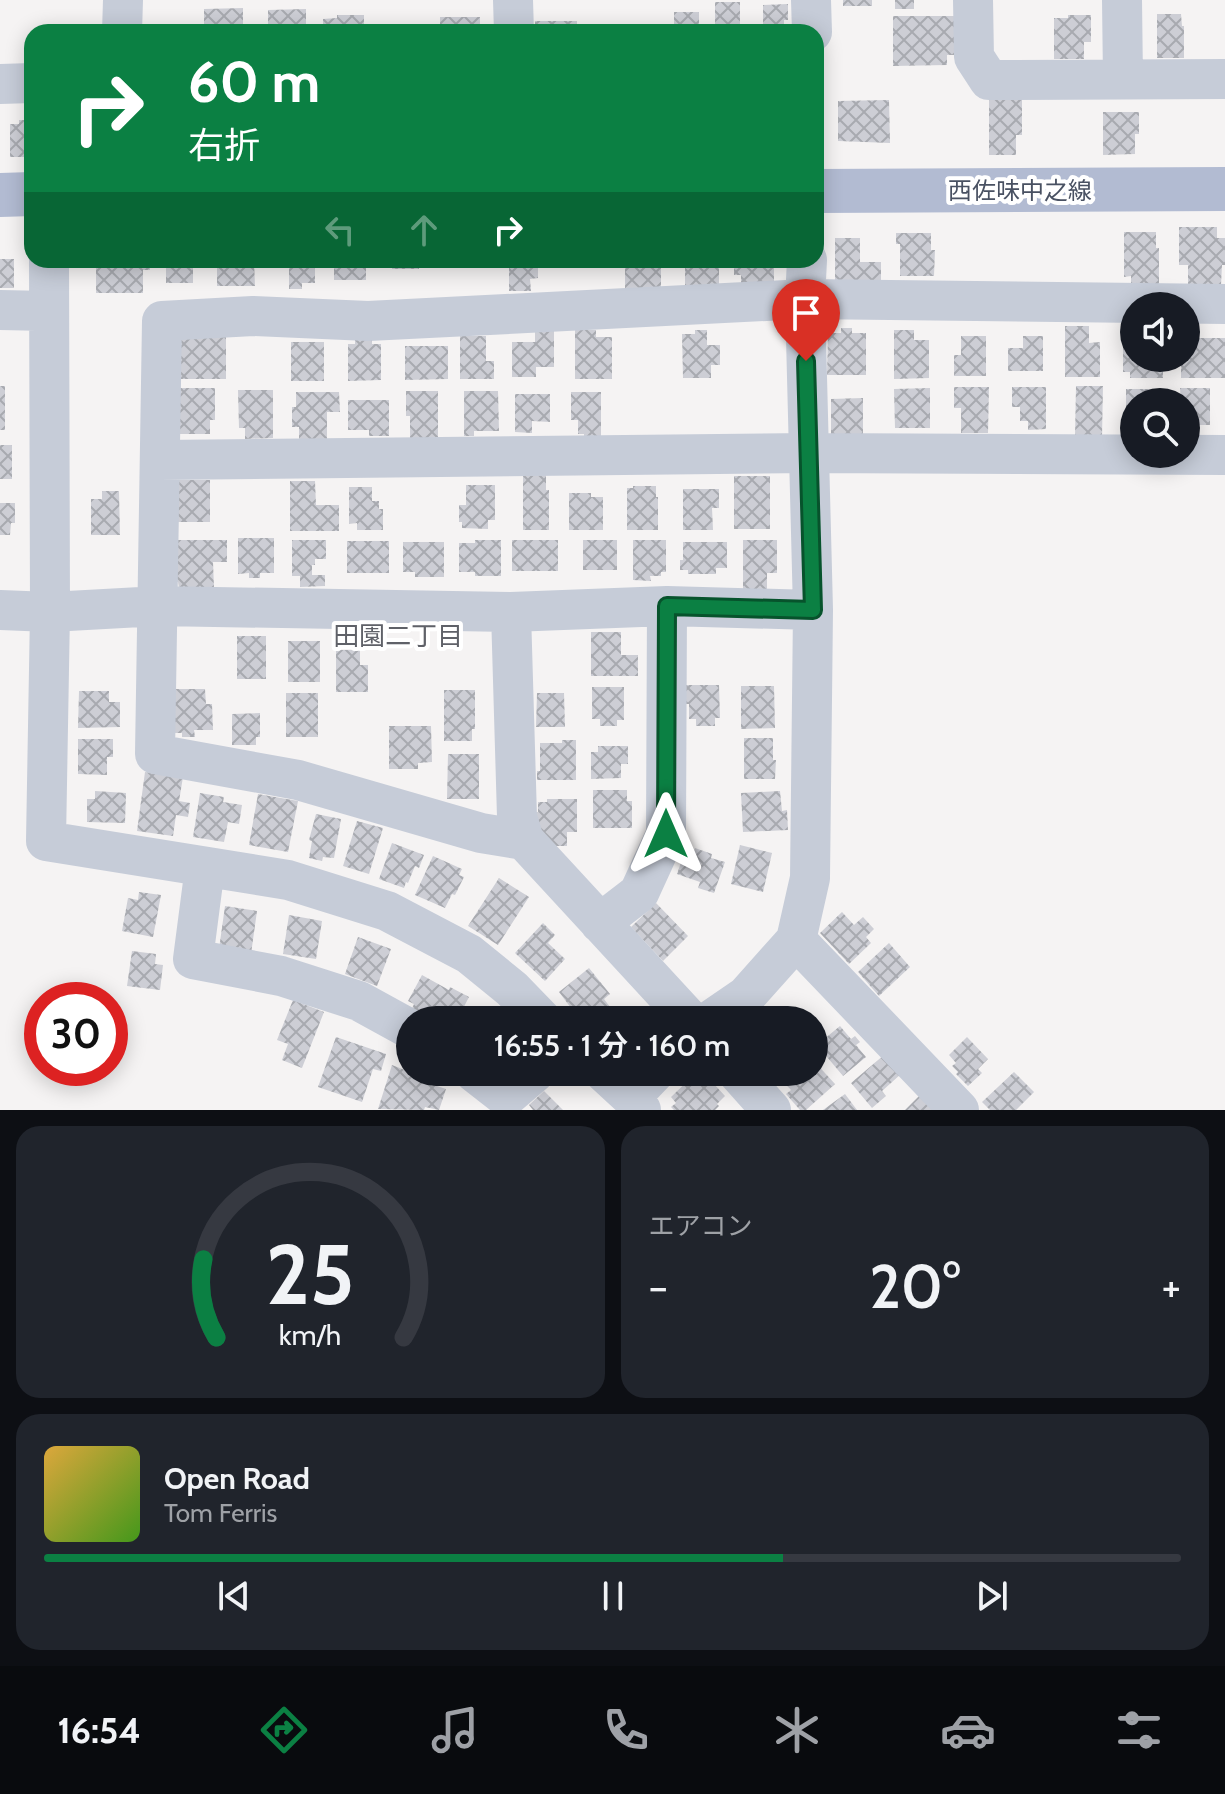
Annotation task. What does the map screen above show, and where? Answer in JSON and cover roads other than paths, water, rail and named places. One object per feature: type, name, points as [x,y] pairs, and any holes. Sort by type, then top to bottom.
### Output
[{"type":"main road","name":"西佐味中之線","points":[[824,191],[1225,189]]},
{"type":"main road","points":[[0,195],[24,194]]},
{"type":"street","points":[[122,24],[123,0]]},
{"type":"street","points":[[513,0],[514,24]]},
{"type":"street","points":[[811,0],[812,24]]},
{"type":"street","points":[[973,0],[974,57],[989,80],[1225,79]]},
{"type":"street","points":[[1122,0],[1123,79]]},
{"type":"street","points":[[0,84],[24,83]]},
{"type":"street","points":[[49,268],[50,612],[46,841],[288,880],[387,911],[469,954],[528,1006]]},
{"type":"street","points":[[731,1006],[746,996],[796,940],[810,878],[813,610],[807,268]]},
{"type":"street","points":[[524,840],[481,833],[298,780],[155,754],[162,321],[253,316],[368,321],[805,299],[1225,304]]},
{"type":"street","points":[[0,310],[48,311]]},
{"type":"street","points":[[160,460],[808,453],[1225,455]]},
{"type":"street","points":[[0,610],[50,612],[159,606],[511,612],[667,606],[813,610]]},
{"type":"street","points":[[600,923],[639,893],[666,834],[667,606]]},
{"type":"street","points":[[511,612],[517,817],[524,840],[677,1006]]},
{"type":"street","points":[[205,867],[193,959],[281,976],[359,1001],[396,1021]]},
{"type":"street","points":[[796,940],[959,1110]]},
{"type":"street","points":[[492,1086],[506,1097],[519,1086]]},
{"type":"street","points":[[750,1086],[771,1110]]},
{"type":"district","name":"田園二丁目","points":[[398,636]]}]
